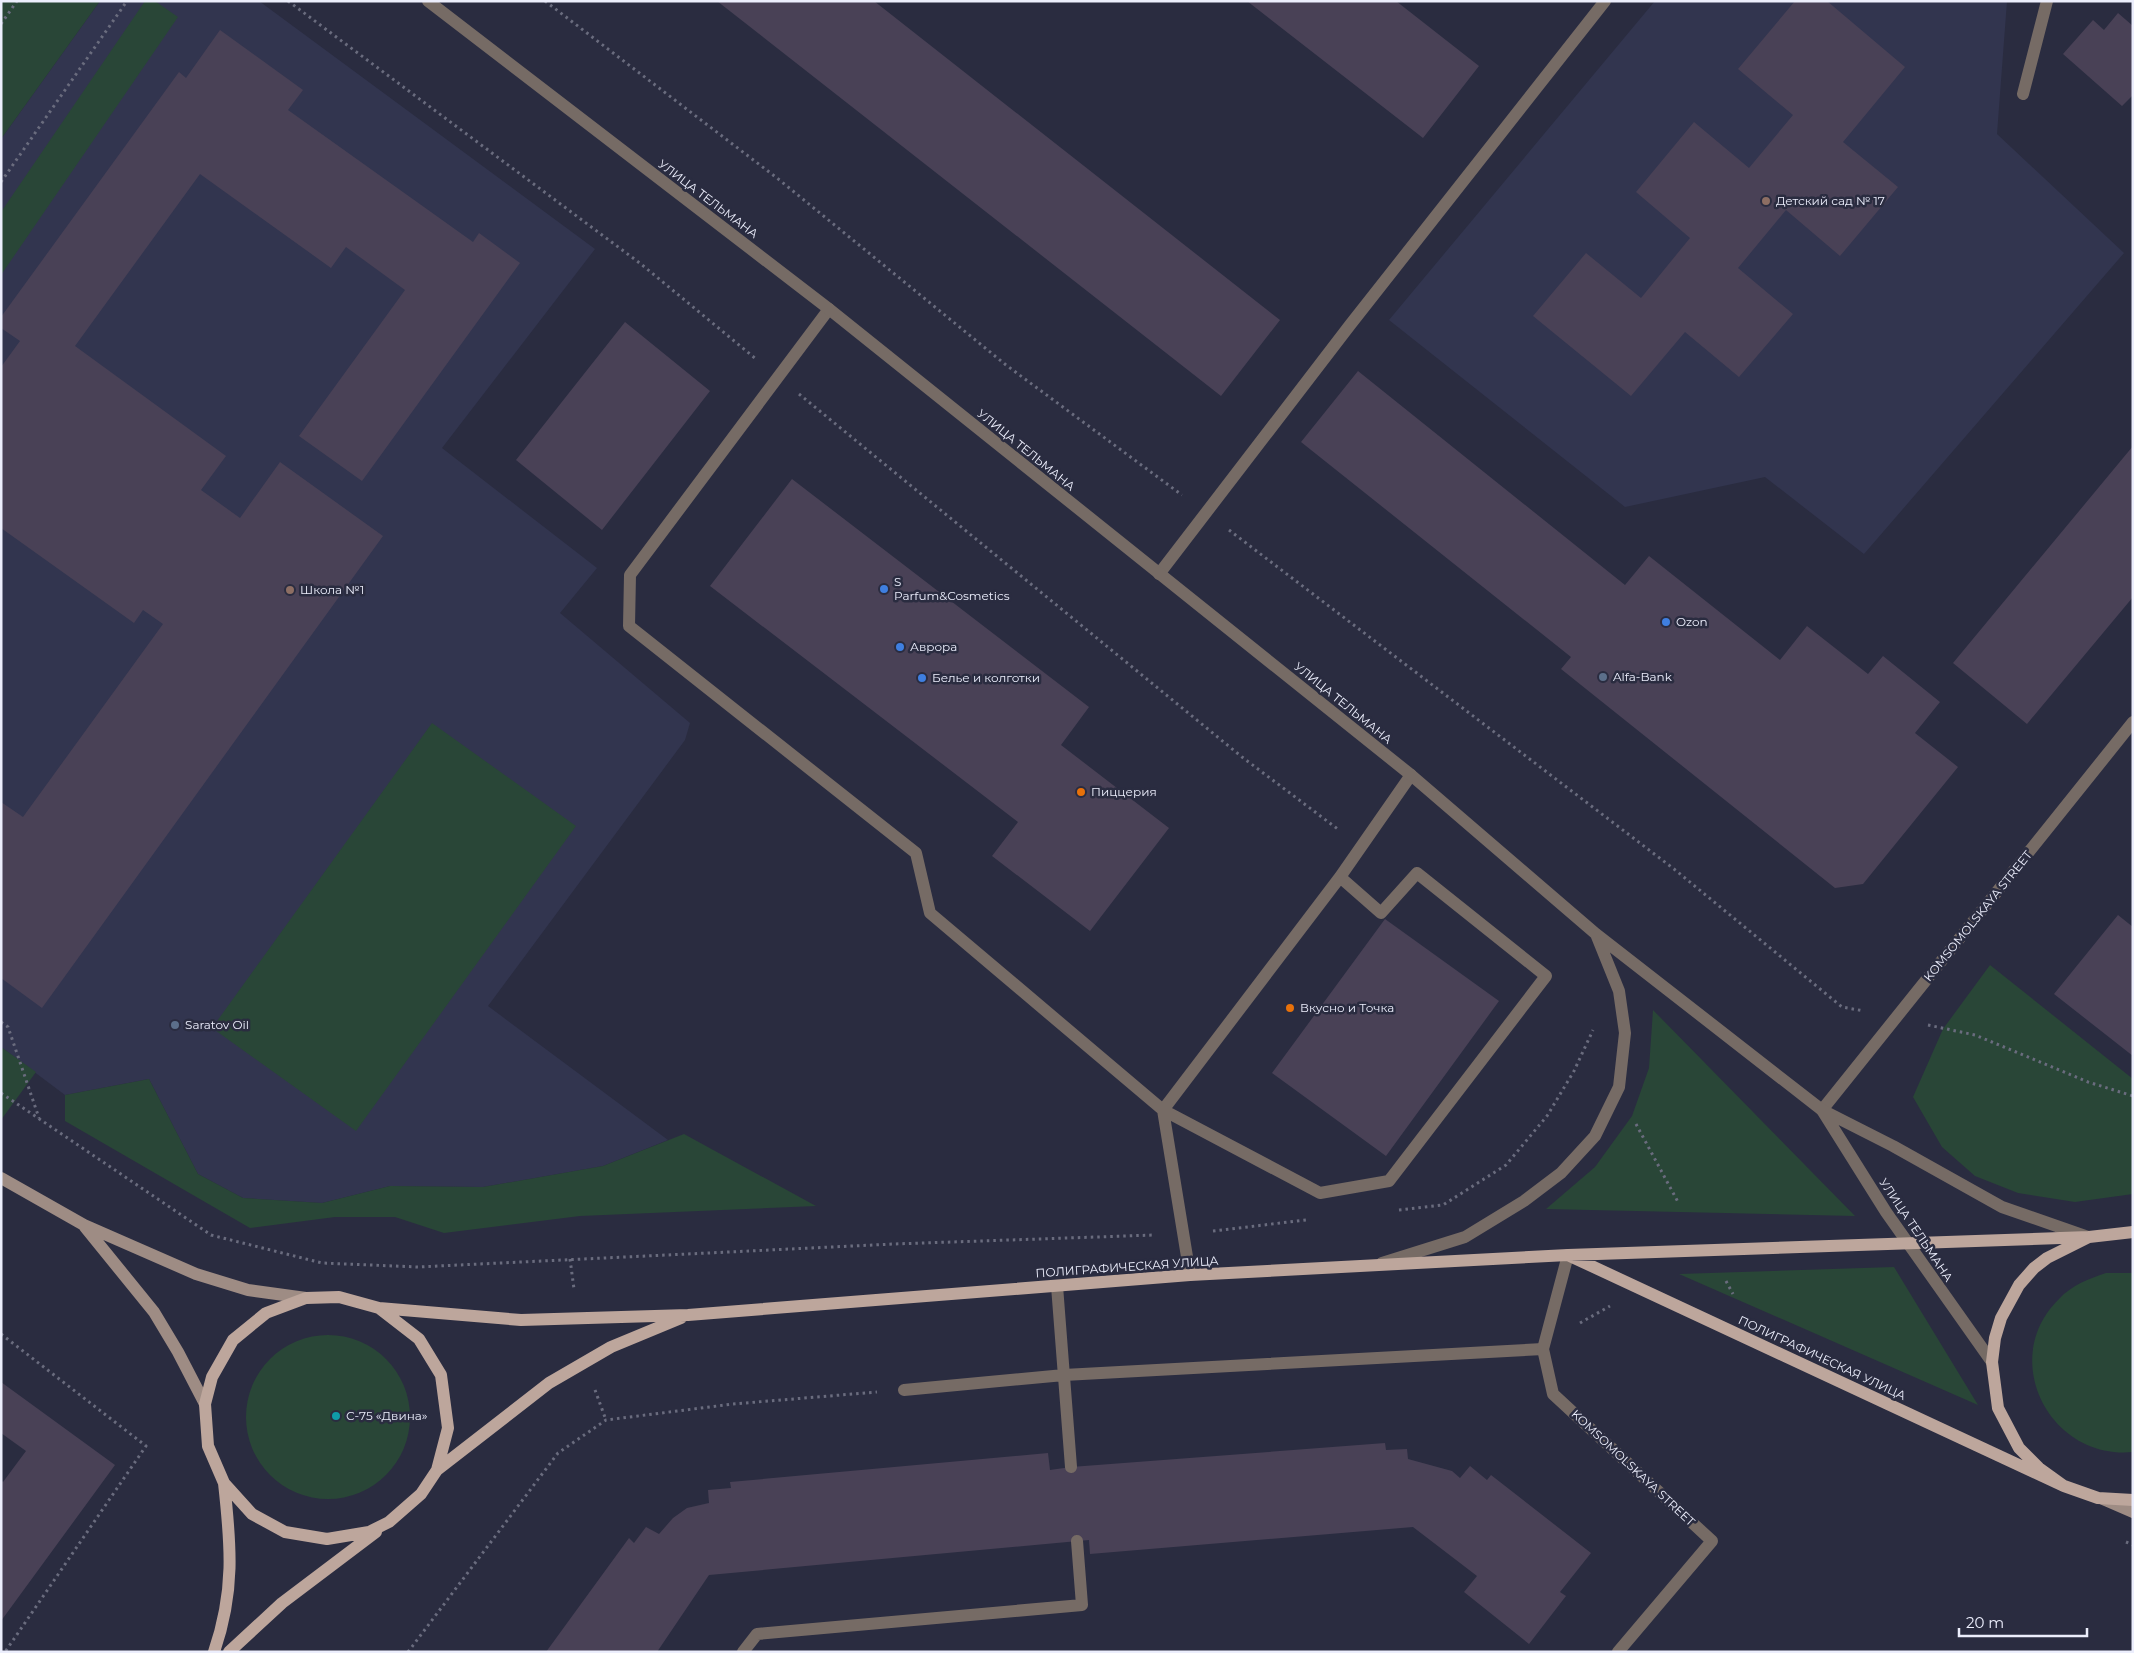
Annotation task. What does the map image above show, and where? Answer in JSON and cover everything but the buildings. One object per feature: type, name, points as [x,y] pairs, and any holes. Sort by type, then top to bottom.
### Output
[{"type":"main road","points":[[1,1178],[84,1225],[196,1274],[248,1290],[306,1298]]},
{"type":"main road","points":[[84,1225],[154,1312],[206,1404]]},
{"type":"main road","name":"УЛИЦА ТЕЛЬМАНА","points":[[2133,1232],[2089,1237],[2047,1258],[2034,1268],[2019,1285],[2001,1318],[1995,1338],[1992,1362],[1998,1408],[2019,1448],[2039,1468],[2064,1486],[2133,1512]]},
{"type":"main road","name":"ПОЛИГРАФИЧЕСКАЯ УЛИЦА","points":[[214,1652],[223,1626],[229,1584],[231,1543],[224,1483],[208,1446],[206,1404],[212,1377],[233,1340],[266,1313],[306,1298],[339,1297],[379,1308],[521,1320],[688,1314],[1190,1275],[1568,1255],[2089,1237]]},
{"type":"main road","name":"ПОЛИГРАФИЧЕСКАЯ УЛИЦА","points":[[1568,1255],[2064,1486]]},
{"type":"main road","name":"ПОЛИГРАФИЧЕСКАЯ УЛИЦА","points":[[379,1308],[419,1339],[441,1375],[448,1428],[437,1470]]},
{"type":"main road","name":"ПОЛИГРАФИЧЕСКАЯ УЛИЦА","points":[[229,1652],[282,1603],[389,1522],[421,1494],[437,1470],[549,1383],[611,1347],[688,1314]]},
{"type":"main road","name":"ПОЛИГРАФИЧЕСКАЯ УЛИЦА","points":[[224,1483],[252,1514],[285,1532],[327,1540],[368,1532],[389,1522]]},
{"type":"main road","name":"УЛИЦА ТЕЛЬМАНА","points":[[2098,1498],[2133,1500]]},
{"type":"street","name":"УЛИЦА ТЕЛЬМАНА","points":[[428,1],[829,309],[1411,775],[1596,934],[1822,1110],[1893,1146],[2002,1207],[2089,1237]]},
{"type":"street","points":[[1159,574],[1350,326],[1605,1]]},
{"type":"street","points":[[2022,94],[2047,1]]},
{"type":"street","points":[[829,309],[630,575],[629,626],[916,853],[930,913],[1163,1110],[1320,1193],[1389,1181],[1546,976],[1417,873],[1381,913],[1340,877]]},
{"type":"street","name":"KOMSOMOLSKAYA STREET","points":[[1822,1110],[2133,722]]},
{"type":"street","points":[[1190,1275],[1163,1110],[1340,877],[1411,775]]},
{"type":"street","name":"УЛИЦА ТЕЛЬМАНА","points":[[1367,1267],[1465,1237],[1524,1201],[1561,1173],[1595,1136],[1619,1086],[1625,1033],[1619,991],[1596,934]]},
{"type":"street","name":"УЛИЦА ТЕЛЬМАНА","points":[[1822,1110],[1908,1243],[1992,1362]]},
{"type":"street","name":"KOMSOMOLSKAYA STREET","points":[[1568,1255],[1543,1349],[1553,1394],[1712,1541],[1618,1652]]},
{"type":"street","points":[[1056,1286],[1071,1467]]},
{"type":"street","points":[[904,1390],[1064,1375],[1543,1349]]},
{"type":"street","points":[[743,1652],[757,1634],[1082,1605],[1077,1542]]},
{"type":"path","points":[[1,24],[18,1]]},
{"type":"path","points":[[1,182],[127,1]]},
{"type":"path","points":[[545,1],[777,178],[1006,365],[1206,513],[1674,869],[1842,1007],[1974,1035],[2088,1082],[2133,1096]]},
{"type":"path","points":[[1242,757],[1361,846]]},
{"type":"path","points":[[1,1022],[8,1026],[39,1118]]},
{"type":"path","points":[[1395,1210],[1443,1205],[1506,1165],[1547,1116],[1574,1071],[1594,1031],[1592,1023]]},
{"type":"path","points":[[1,1093],[211,1235],[322,1263],[418,1267],[894,1244],[1183,1234],[1308,1220]]},
{"type":"path","points":[[1636,1124],[1678,1202]]},
{"type":"path","points":[[1726,1281],[1733,1294]]},
{"type":"path","points":[[1,1334],[146,1446],[5,1652]]},
{"type":"path","points":[[408,1652],[558,1453],[606,1420],[733,1404],[904,1390]]},
{"type":"shaded area","name":"Школа №1","points":[[100,1],[259,1],[595,249],[442,448],[597,568],[560,613],[690,723],[685,740],[488,1006],[668,1140],[603,1166],[483,1187],[390,1186],[322,1203],[243,1198],[198,1174],[149,1079],[65,1095],[1,1047],[1,139]]},
{"type":"shaded area","points":[[1655,1],[2007,1],[1997,134],[2124,253],[1864,554],[1765,477],[1625,507],[1389,320]]},
{"type":"green space","points":[[1,1],[100,1],[1,139]]},
{"type":"green space","points":[[145,1],[155,1],[178,17],[1,275],[1,212]]},
{"type":"green space","points":[[432,723],[576,826],[356,1131],[212,1028]]},
{"type":"green space","points":[[1990,965],[2133,1079],[2133,1194],[2075,1202],[2018,1193],[1975,1176],[1942,1147],[1913,1097],[1943,1029]]},
{"type":"green space","points":[[1653,1010],[1855,1216],[1546,1209],[1595,1167],[1632,1116],[1649,1068]]},
{"type":"green space","points":[[1,1047],[36,1072],[1,1120]]},
{"type":"green space","points":[[149,1079],[198,1174],[243,1198],[322,1203],[390,1186],[483,1187],[603,1166],[684,1134],[816,1206],[580,1216],[444,1233],[395,1217],[335,1217],[250,1228],[65,1121],[65,1095]]},
{"type":"green space","points":[[1894,1267],[1978,1405],[1679,1274]]},
{"type":"green space","points":[[2106,1273],[2133,1273],[2133,1452],[2103,1450],[2077,1440],[2057,1423],[2042,1401],[2033,1375],[2033,1349],[2041,1323],[2059,1299],[2069,1290],[2087,1280]]},
{"type":"green space","points":[[328,1335],[352,1339],[373,1349],[386,1359],[396,1372],[406,1393],[410,1417],[406,1441],[396,1462],[386,1475],[373,1485],[352,1495],[328,1499],[304,1495],[283,1485],[270,1475],[260,1462],[250,1441],[246,1417],[250,1393],[260,1372],[270,1359],[283,1349],[304,1339]]},
{"type":"place","name":"Детский сад № 17","points":[[1766,201]]},
{"type":"place","name":"S Parfum&Cosmetics","points":[[884,589]]},
{"type":"place","name":"Школа №1","points":[[290,590]]},
{"type":"place","name":"Ozon","points":[[1666,622]]},
{"type":"place","name":"Аврора","points":[[900,647]]},
{"type":"place","name":"Alfa-Bank","points":[[1603,677]]},
{"type":"place","name":"Белье и колготки","points":[[922,678]]},
{"type":"place","name":"Пиццерия","points":[[1081,792]]},
{"type":"place","name":"Вкусно и Точка","points":[[1290,1008]]},
{"type":"place","name":"Saratov Oil","points":[[175,1025]]},
{"type":"place","name":"С-75 «Двина»","points":[[336,1416]]}]
